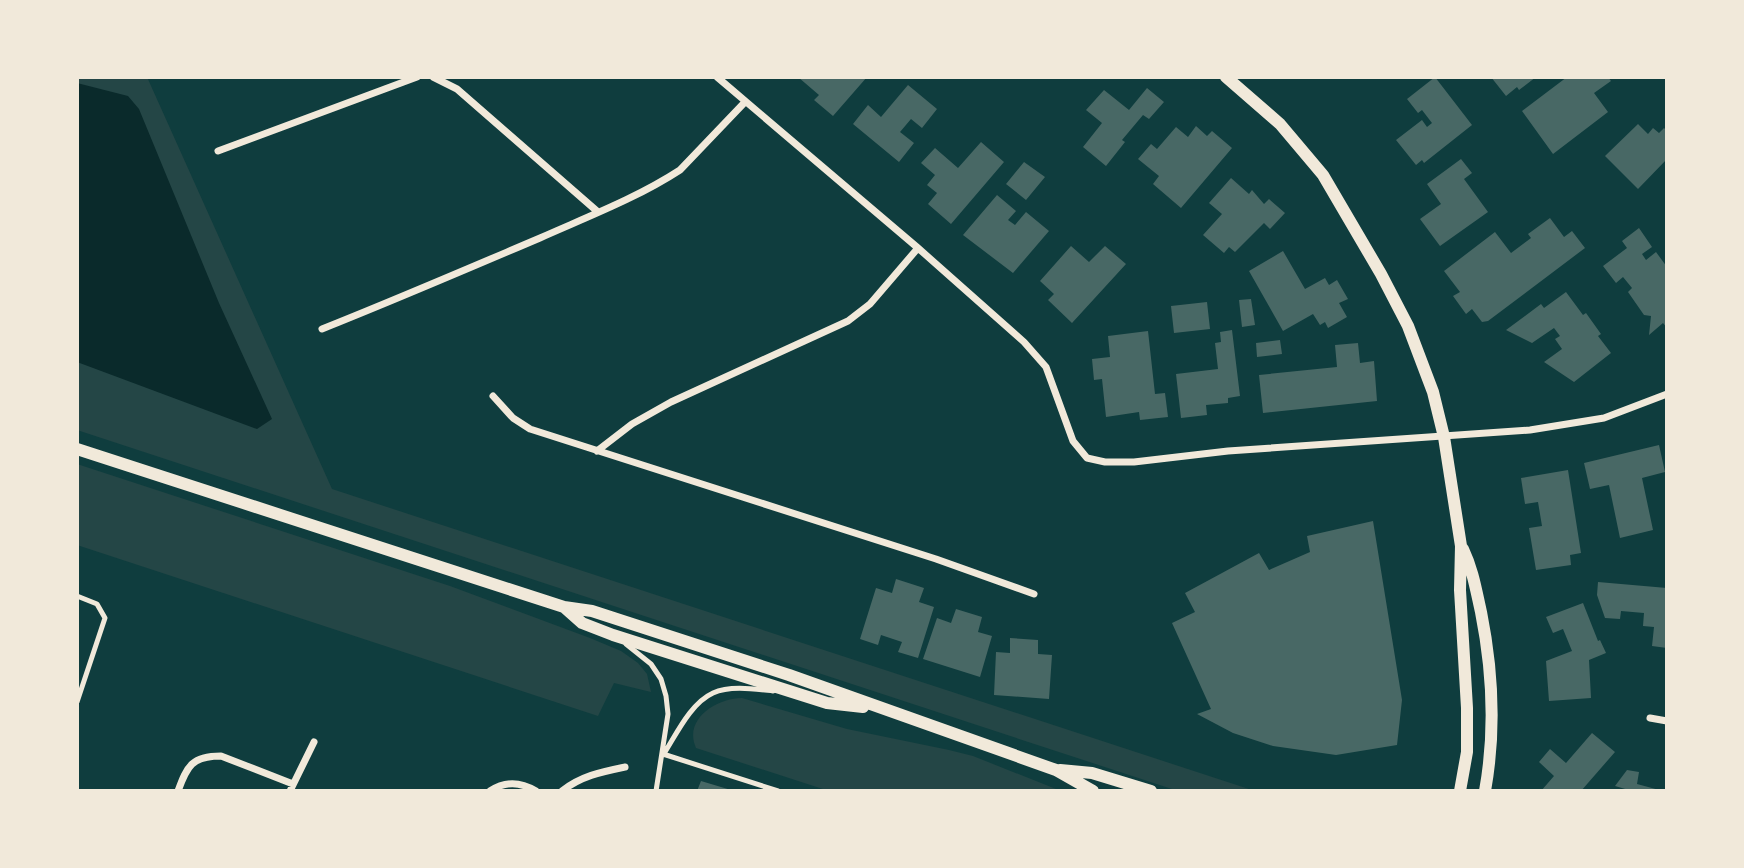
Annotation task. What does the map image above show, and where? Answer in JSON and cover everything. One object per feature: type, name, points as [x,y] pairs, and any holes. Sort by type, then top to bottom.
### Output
[{"type":"street","points":[[218,151],[417,77]]},
{"type":"street","points":[[433,77],[457,89],[598,212]]},
{"type":"street","points":[[717,77],[1024,342],[1046,367],[1073,441],[1087,458],[1105,462],[1134,462],[1228,451],[1444,437],[1570,425],[1604,418],[1667,394]]},
{"type":"street","points":[[1226,77],[1280,124],[1323,175],[1408,326],[1433,392],[1444,437],[1461,546],[1460,590],[1467,752],[1460,791]]},
{"type":"street","points":[[322,329],[416,292],[598,212],[680,170],[745,102]]},
{"type":"street","points":[[597,451],[632,424],[671,402],[848,321],[870,304],[918,248]]},
{"type":"street","points":[[493,396],[513,418],[530,429],[936,559],[1034,594]]},
{"type":"street","points":[[77,449],[564,607],[592,611],[776,671],[1056,770],[1093,791]]},
{"type":"street","points":[[1461,546],[1472,568],[1491,678],[1492,745],[1485,791]]},
{"type":"street","points":[[564,607],[582,623],[613,635],[789,692],[827,703],[881,709]]},
{"type":"street","points":[[1650,718],[1667,721]]},
{"type":"street","points":[[178,791],[186,769],[194,762],[210,756],[221,756],[292,788],[314,742]]},
{"type":"street","points":[[562,791],[594,773],[625,767]]},
{"type":"street","points":[[1056,770],[1092,773],[1151,791]]},
{"type":"street","points":[[490,791],[523,783],[536,791]]},
{"type":"lane","points":[[77,596],[97,604],[105,618],[77,702]]},
{"type":"lane","points":[[613,635],[651,664],[661,679],[666,696],[668,714],[656,791]]},
{"type":"lane","points":[[663,754],[693,709],[712,693],[729,690],[789,692]]},
{"type":"lane","points":[[663,754],[778,791]]},
{"type":"shaded area","points":[[77,77],[147,77],[332,489],[1255,791],[1178,791],[77,430]]},
{"type":"shaded area","points":[[77,83],[128,96],[139,109],[219,303],[272,419],[257,429],[77,362]]},
{"type":"shaded area","points":[[77,464],[450,586],[590,638],[621,651],[638,663],[647,674],[651,692],[614,683],[598,716],[77,545]]},
{"type":"shaded area","points":[[742,698],[847,729],[973,756],[1061,791],[829,791],[696,748],[693,738],[698,719],[713,706]]},
{"type":"building","points":[[798,77],[867,77],[833,116],[814,100],[819,95]]},
{"type":"building","points":[[1435,77],[1472,125],[1424,163],[1422,160],[1416,165],[1396,140],[1422,120],[1427,127],[1432,123],[1422,110],[1418,113],[1407,99]]},
{"type":"building","points":[[1491,77],[1536,77],[1506,96]]},
{"type":"building","points":[[1567,77],[1608,77],[1611,81],[1594,93],[1608,112],[1553,154],[1522,111]]},
{"type":"building","points":[[908,85],[937,109],[922,128],[911,119],[900,132],[914,143],[899,162],[853,124],[868,105],[881,117]]},
{"type":"building","points":[[1147,88],[1164,102],[1149,119],[1143,115],[1122,140],[1125,142],[1106,166],[1083,147],[1102,123],[1086,110],[1104,90],[1129,110]]},
{"type":"building","points":[[1638,124],[1648,134],[1653,128],[1659,133],[1664,128],[1667,131],[1667,159],[1638,189],[1605,156]]},
{"type":"building","points":[[1196,126],[1207,136],[1212,131],[1232,148],[1181,208],[1153,184],[1159,176],[1138,159],[1151,144],[1157,149],[1176,127],[1188,137]]},
{"type":"building","points":[[981,142],[1004,162],[951,224],[928,204],[937,193],[927,185],[935,175],[921,163],[935,148],[958,168]]},
{"type":"building","points":[[1461,159],[1472,173],[1464,179],[1488,212],[1440,246],[1420,219],[1441,204],[1427,184]]},
{"type":"building","points":[[1024,162],[1045,177],[1026,200],[1006,184]]},
{"type":"building","points":[[1231,178],[1249,194],[1252,190],[1264,204],[1269,199],[1285,213],[1270,229],[1264,223],[1235,252],[1229,247],[1224,253],[1203,235],[1222,214],[1209,203]]},
{"type":"building","points":[[997,195],[1016,211],[1008,220],[1015,225],[1026,212],[1049,231],[1013,273],[963,235]]},
{"type":"building","points":[[1550,218],[1564,237],[1572,231],[1585,248],[1488,321],[1482,322],[1472,309],[1466,314],[1453,296],[1460,292],[1444,271],[1495,232],[1511,253],[1531,238],[1528,234]]},
{"type":"building","points":[[1639,228],[1652,247],[1642,254],[1646,260],[1656,252],[1667,267],[1667,328],[1663,323],[1649,335],[1651,316],[1644,315],[1628,292],[1632,288],[1623,277],[1616,283],[1603,266],[1627,248],[1622,241]]},
{"type":"building","points":[[1071,246],[1089,262],[1105,246],[1126,264],[1072,323],[1048,300],[1054,294],[1040,281]]},
{"type":"building","points":[[1283,251],[1305,289],[1325,278],[1329,285],[1337,280],[1348,299],[1339,303],[1347,317],[1328,328],[1325,322],[1320,325],[1313,314],[1283,331],[1249,271]]},
{"type":"building","points":[[1566,292],[1583,315],[1586,313],[1611,353],[1574,382],[1544,362],[1562,349],[1555,339],[1560,336],[1554,328],[1532,343],[1506,330],[1541,304],[1544,308]]},
{"type":"building","points":[[1251,299],[1255,325],[1242,327],[1239,300]]},
{"type":"building","points":[[1207,302],[1210,329],[1174,333],[1171,306]]},
{"type":"building","points":[[1232,330],[1240,396],[1228,398],[1228,403],[1206,405],[1207,415],[1181,418],[1176,374],[1218,369],[1215,343],[1221,342],[1220,332]]},
{"type":"building","points":[[1148,331],[1155,394],[1165,393],[1168,417],[1140,420],[1139,412],[1106,417],[1102,379],[1094,380],[1092,359],[1110,357],[1108,336]]},
{"type":"building","points":[[1280,340],[1282,354],[1257,357],[1256,343]]},
{"type":"building","points":[[1358,343],[1360,363],[1374,361],[1377,401],[1263,413],[1259,375],[1337,367],[1335,345]]},
{"type":"building","points":[[1659,445],[1665,472],[1642,478],[1653,530],[1620,538],[1609,485],[1590,489],[1584,463]]},
{"type":"building","points":[[1568,470],[1581,553],[1570,555],[1571,565],[1536,570],[1529,528],[1542,526],[1538,502],[1525,504],[1521,478]]},
{"type":"building","points":[[1373,521],[1402,700],[1397,745],[1336,755],[1273,746],[1233,733],[1197,714],[1211,709],[1172,623],[1195,612],[1185,593],[1259,553],[1269,570],[1310,552],[1307,536]]},
{"type":"building","points":[[896,579],[924,588],[919,602],[934,607],[918,658],[898,652],[902,642],[881,635],[878,645],[860,639],[876,588],[892,593]]},
{"type":"building","points":[[1598,582],[1667,588],[1667,648],[1652,646],[1654,627],[1643,626],[1644,613],[1621,611],[1620,619],[1605,618],[1597,595]]},
{"type":"building","points":[[1583,603],[1598,641],[1600,640],[1606,653],[1589,660],[1591,698],[1549,701],[1546,661],[1572,651],[1563,629],[1553,633],[1546,617]]},
{"type":"building","points":[[956,609],[982,617],[978,632],[992,636],[980,677],[923,659],[937,618],[951,623]]},
{"type":"building","points":[[1010,638],[1038,640],[1038,654],[1052,655],[1049,699],[994,695],[996,652],[1010,653]]},
{"type":"building","points":[[1592,733],[1615,752],[1581,791],[1541,791],[1554,776],[1539,762],[1550,749],[1566,763]]},
{"type":"building","points":[[1627,770],[1639,772],[1637,784],[1663,791],[1632,791],[1615,786]]},
{"type":"building","points":[[701,781],[731,790],[731,791],[697,791]]}]
